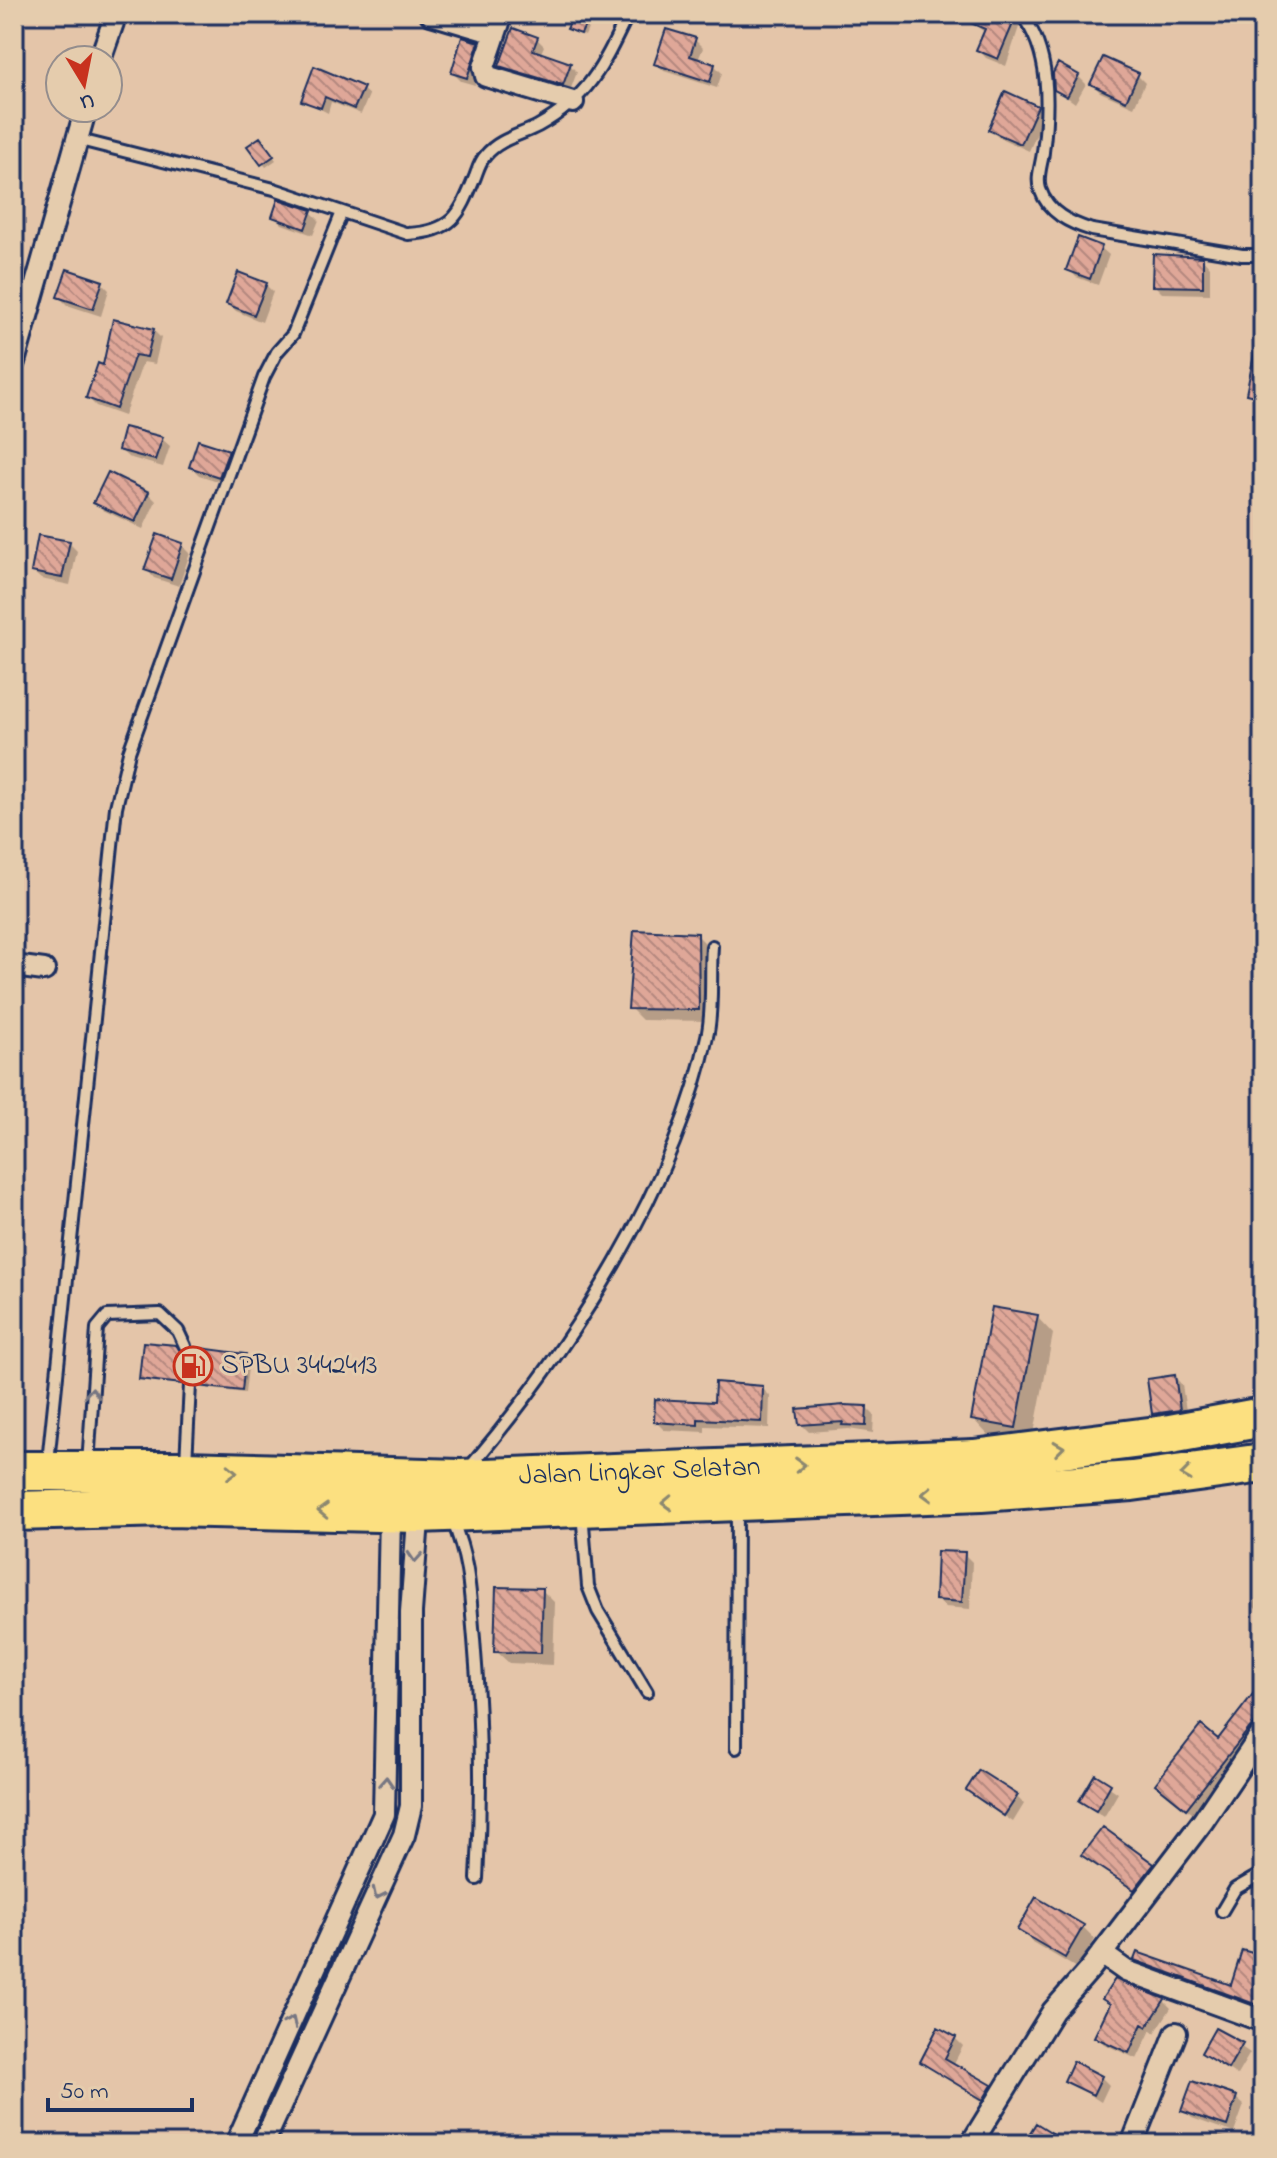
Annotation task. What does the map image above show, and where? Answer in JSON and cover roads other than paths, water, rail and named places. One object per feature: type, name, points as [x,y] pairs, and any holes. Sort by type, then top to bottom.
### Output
[{"type":"highway","name":"Jalan Lingkar Selatan","points":[[14,1511],[432,1496],[974,1459],[1165,1435],[1263,1417]]},
{"type":"highway","name":"Jalan Lingkar Selatan","points":[[31,1471],[185,1471],[432,1496],[582,1506],[996,1491],[1132,1481],[1263,1463]]},
{"type":"street","points":[[106,44],[116,14]]},
{"type":"street","points":[[431,14],[498,24],[484,67],[486,76],[573,102]]},
{"type":"street","points":[[14,362],[81,124]]},
{"type":"street","points":[[14,966],[44,970]]},
{"type":"street","points":[[236,2144],[384,1814],[432,1496]]},
{"type":"street","points":[[263,2144],[404,1835],[411,1806],[411,1612],[432,1496]]},
{"type":"street","points":[[971,2144],[1053,2011],[1102,1954],[1203,1821],[1263,1732]]},
{"type":"street","points":[[1102,1954],[1126,1971],[1263,2021]]},
{"type":"street","points":[[1132,2144],[1176,2033]]},
{"type":"lane","points":[[76,139],[274,189],[408,234],[431,233],[448,225],[464,203],[483,157],[497,145],[556,116],[594,81],[628,14]]},
{"type":"lane","points":[[1021,14],[1043,50],[1044,134],[1039,180],[1047,203],[1069,223],[1092,230],[1242,255],[1263,255]]},
{"type":"lane","points":[[31,1471],[116,807],[136,731],[264,377],[277,352],[293,334],[342,212]]},
{"type":"lane","points":[[477,1879],[483,1781],[477,1667],[466,1552],[432,1496],[564,1344],[614,1268],[689,1095],[708,1030],[712,946]]},
{"type":"lane","points":[[87,1471],[97,1328],[107,1316],[160,1314],[178,1331],[185,1346]]},
{"type":"lane","points":[[185,1471],[190,1385]]},
{"type":"lane","points":[[736,1748],[737,1500]]},
{"type":"lane","points":[[582,1506],[588,1586],[598,1611],[647,1692]]},
{"type":"lane","points":[[1222,1911],[1235,1889],[1263,1873]]},
{"type":"place","name":"SPBU 3442413","points":[[193,1366]]}]
